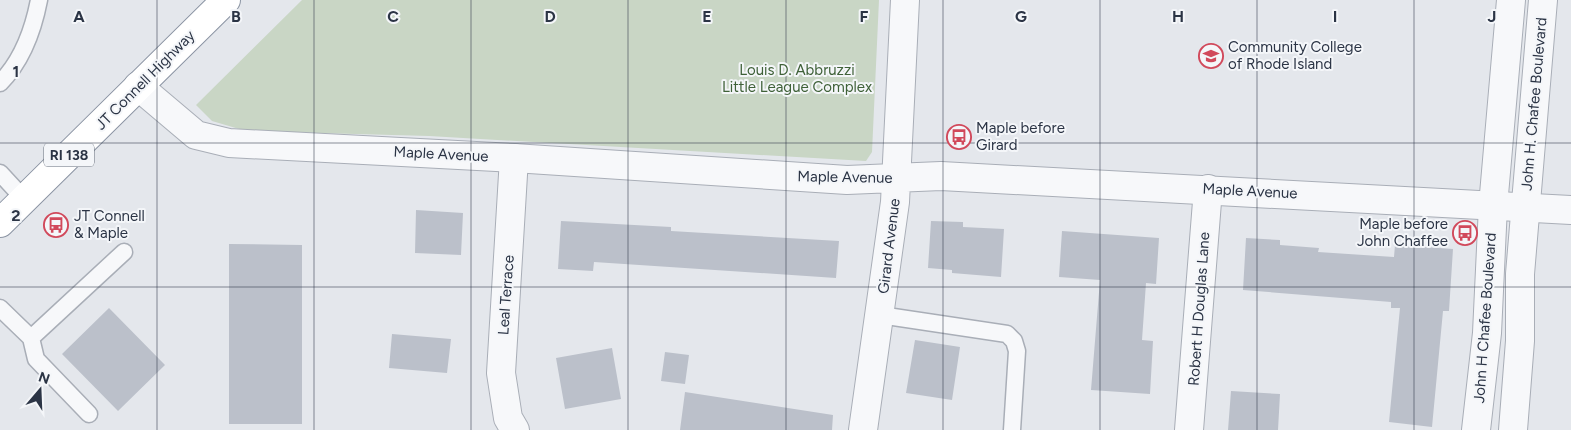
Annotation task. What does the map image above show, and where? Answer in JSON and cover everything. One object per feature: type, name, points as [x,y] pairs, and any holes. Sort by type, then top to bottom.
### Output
[{"type":"highway","name":"JT Connell Highway","points":[[0,223],[223,1]]},
{"type":"street","name":"Girard Avenue","points":[[863,430],[892,226],[905,0]]},
{"type":"street","points":[[1493,206],[1511,0]]},
{"type":"street","name":"John H. Chafee Boulevard","points":[[1526,208],[1543,0]]},
{"type":"street","name":"Maple Avenue","points":[[138,86],[189,130],[204,138],[220,142],[514,158],[847,180],[941,176],[1571,210]]},
{"type":"street","name":"Leal Terrace","points":[[514,158],[501,373],[508,418],[515,430]]},
{"type":"street","name":"Robert H Douglas Lane","points":[[1189,430],[1208,189]]},
{"type":"street","name":"John H Chafee Boulevard","points":[[1476,430],[1487,332],[1493,206]]},
{"type":"street","points":[[1513,430],[1520,341],[1520,274],[1526,208]]},
{"type":"lane","points":[[0,83],[17,63],[25,46],[39,0]]},
{"type":"lane","points":[[0,173],[24,199]]},
{"type":"lane","points":[[31,338],[124,252]]},
{"type":"lane","points":[[0,308],[31,338],[36,358],[89,414]]},
{"type":"lane","points":[[880,315],[1007,334],[1014,341],[1017,351],[1012,430]]},
{"type":"green space","name":"Louis D. Abbruzzi Little League Complex","points":[[302,0],[879,0],[872,152],[866,161],[429,136],[246,131],[212,121],[196,105]]},
{"type":"building","points":[[416,210],[463,213],[461,255],[415,253]]},
{"type":"building","points":[[561,221],[671,227],[671,231],[839,241],[836,278],[594,262],[593,271],[558,269]]},
{"type":"building","points":[[931,221],[963,222],[963,227],[1004,229],[1001,277],[952,273],[952,270],[928,268]]},
{"type":"building","points":[[1062,231],[1159,238],[1156,284],[1146,283],[1142,340],[1153,341],[1150,394],[1091,390],[1100,280],[1059,277]]},
{"type":"building","points":[[1246,238],[1280,240],[1280,245],[1319,248],[1318,252],[1394,257],[1395,245],[1453,249],[1449,311],[1443,311],[1432,427],[1389,422],[1400,308],[1391,308],[1391,302],[1243,290]]},
{"type":"building","points":[[229,244],[302,245],[302,424],[229,424]]},
{"type":"building","points":[[109,308],[165,365],[118,411],[62,354]]},
{"type":"building","points":[[392,334],[451,339],[447,373],[389,368]]},
{"type":"building","points":[[915,340],[960,347],[952,400],[906,393]]},
{"type":"building","points":[[612,348],[621,399],[565,409],[556,358]]},
{"type":"building","points":[[665,352],[689,355],[685,384],[661,381]]},
{"type":"building","points":[[1231,391],[1280,394],[1278,430],[1228,430]]},
{"type":"building","points":[[685,392],[833,415],[832,430],[680,430]]},
{"type":"place","name":"Community College of Rhode Island","points":[[1211,56]]},
{"type":"place","name":"Maple before Girard","points":[[959,137]]},
{"type":"place","name":"JT Connell & Maple","points":[[56,225]]},
{"type":"place","name":"Maple before John Chaffee","points":[[1465,233]]}]
